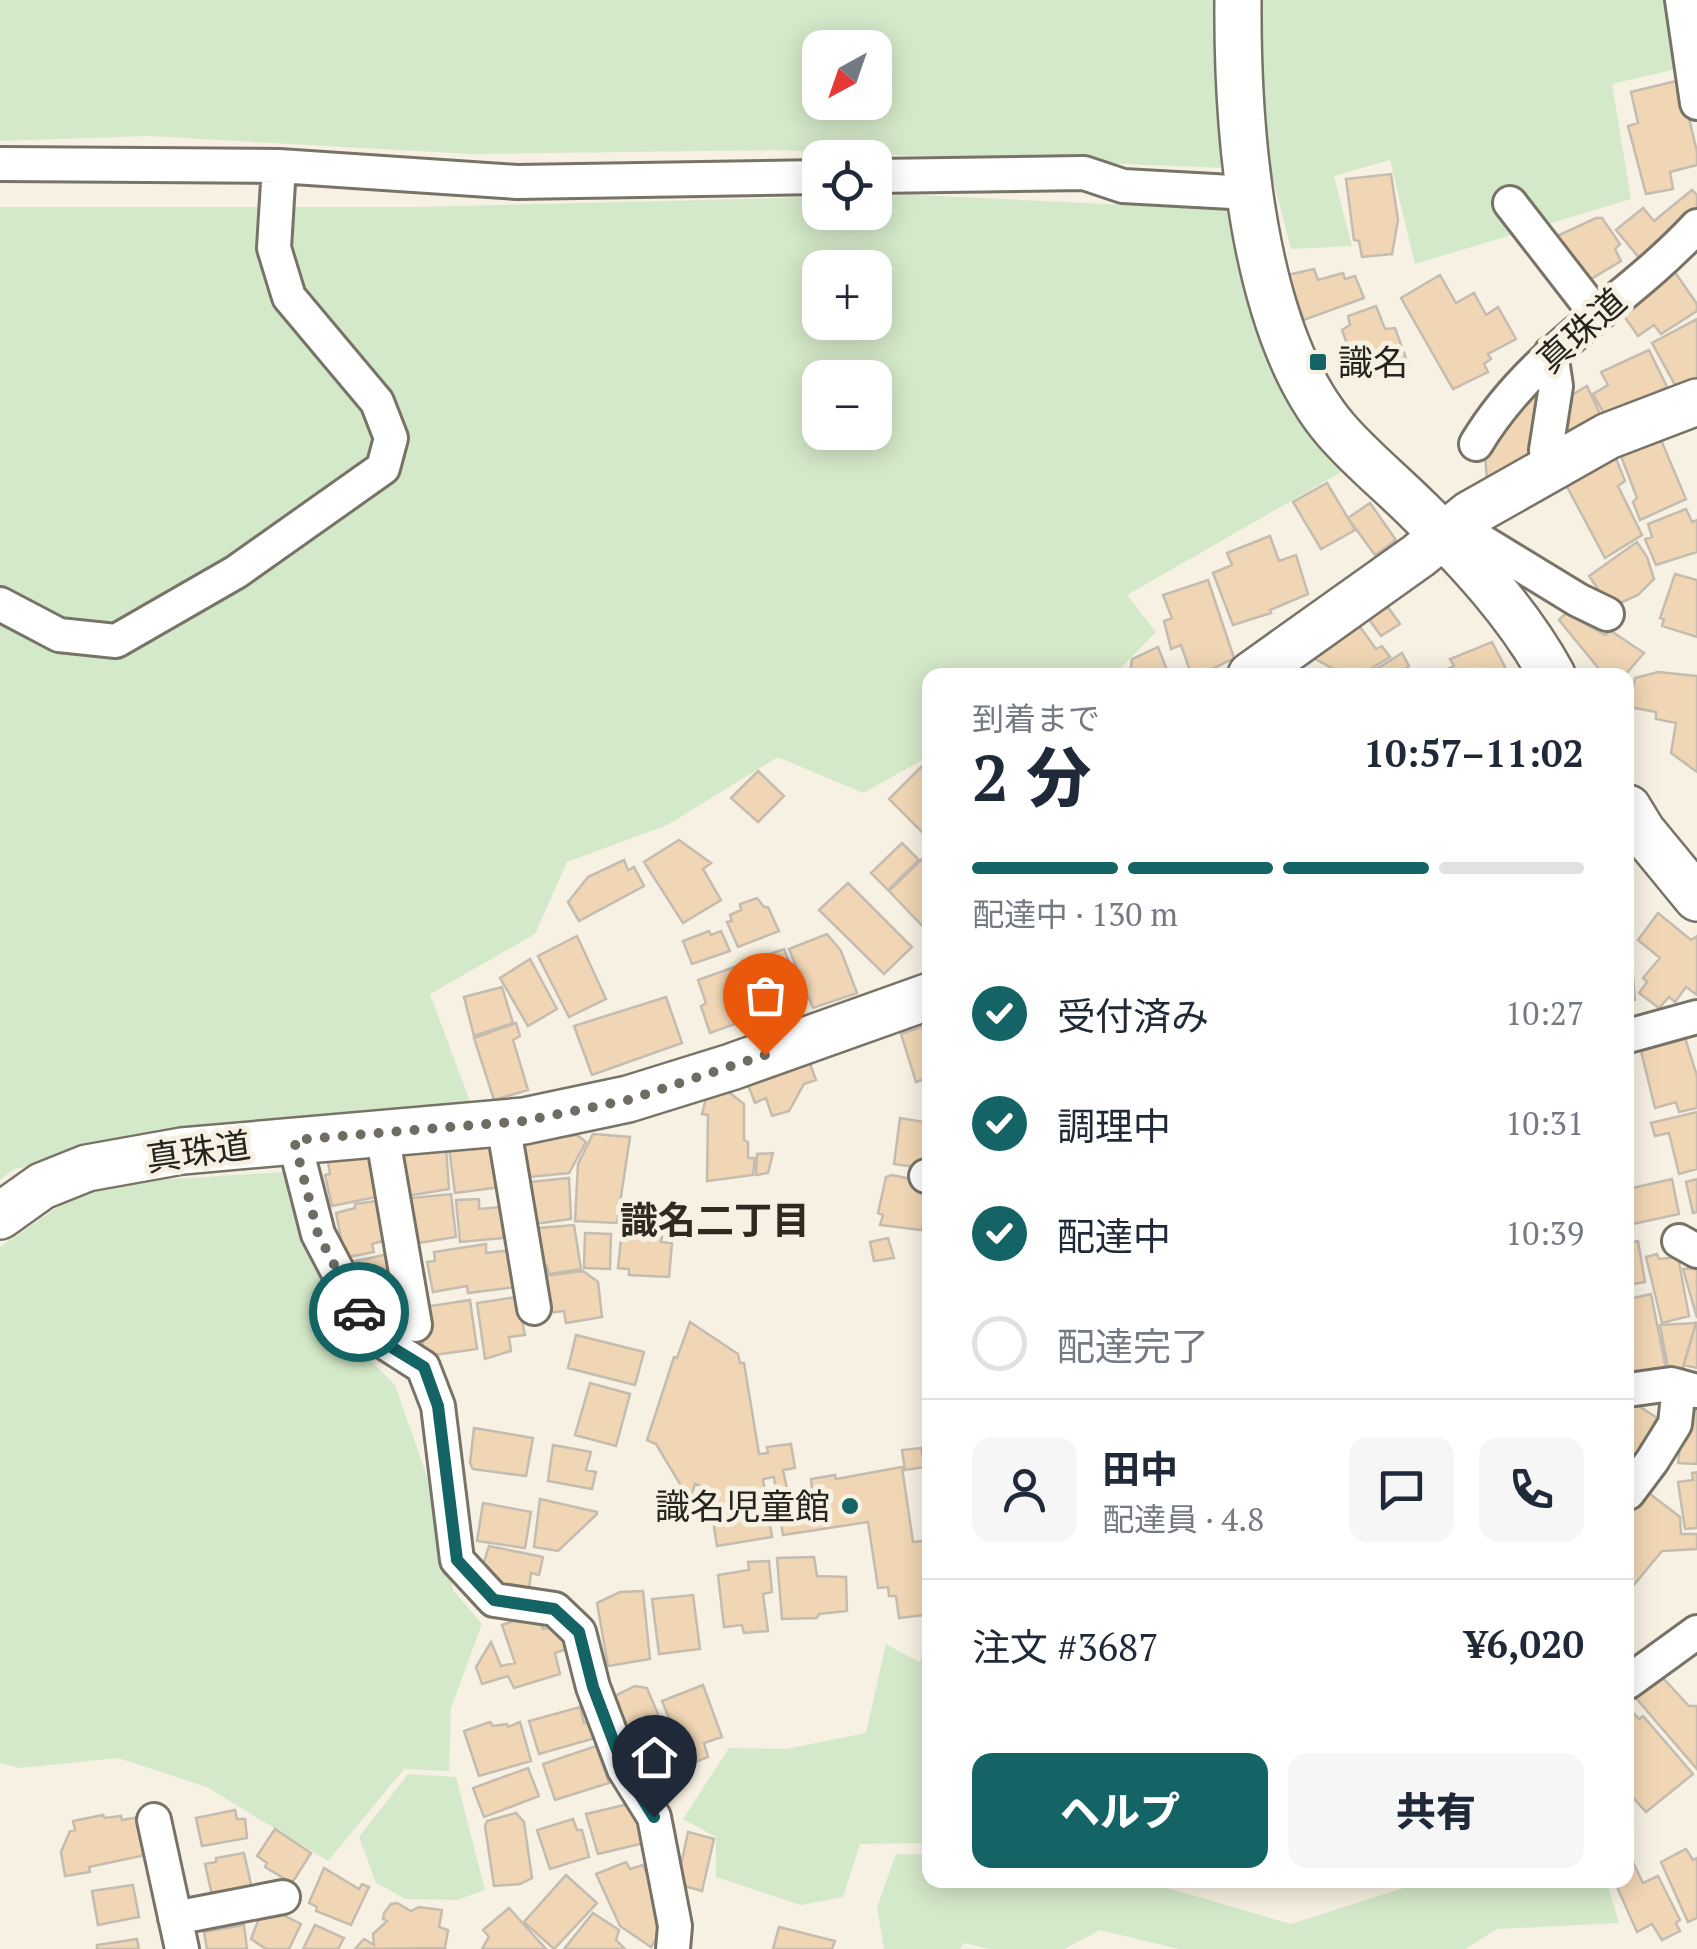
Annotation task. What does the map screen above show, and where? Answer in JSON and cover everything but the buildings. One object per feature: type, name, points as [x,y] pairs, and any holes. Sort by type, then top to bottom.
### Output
[{"type":"street","points":[[1238,0],[1242,150],[1280,329],[1310,395],[1336,430],[1478,539],[1607,614]]},
{"type":"street","points":[[1682,0],[1697,103]]},
{"type":"street","points":[[0,164],[279,166],[517,182],[802,177]]},
{"type":"street","points":[[0,604],[59,635],[116,642],[236,572],[383,468],[391,438],[377,402],[290,297],[274,248],[279,166]]},
{"type":"street","points":[[892,176],[1084,173],[1122,186],[1250,193]]},
{"type":"street","points":[[1510,202],[1596,314]]},
{"type":"street","name":"真珠道","points":[[1476,444],[1487,425],[1551,353],[1697,226]]},
{"type":"street","points":[[1548,468],[1546,450],[1556,386],[1551,353]]},
{"type":"street","points":[[1261,668],[1460,523],[1548,468],[1608,436],[1697,402]]},
{"type":"street","points":[[1460,523],[1510,613],[1548,668]]},
{"type":"street","points":[[1634,818],[1697,898]]},
{"type":"street","name":"真珠道","points":[[0,1216],[42,1186],[86,1168],[182,1151],[504,1123],[628,1100],[922,999]]},
{"type":"street","points":[[1634,1034],[1697,1017]]},
{"type":"street","points":[[504,1123],[534,1308]]},
{"type":"street","points":[[382,1133],[415,1325]]},
{"type":"street","points":[[294,1140],[318,1234],[370,1334],[424,1367],[438,1406],[457,1560],[494,1600],[554,1609],[579,1632],[593,1687],[624,1769],[654,1817],[675,1926],[673,1949]]},
{"type":"street","points":[[1634,1390],[1688,1388],[1674,1424],[1634,1485]]},
{"type":"street","points":[[1634,1678],[1697,1632]]},
{"type":"street","points":[[154,1820],[179,1934],[283,1897]]},
{"type":"green space","points":[[0,0],[1216,0],[1224,168],[892,155],[892,140],[802,140],[802,151],[472,154],[148,136],[0,141]]},
{"type":"green space","points":[[1255,0],[1667,0],[1676,69],[1612,84],[1631,199],[1415,264],[1390,160],[1334,176],[1352,246],[1291,249],[1261,134]]},
{"type":"green space","points":[[892,196],[1232,210],[1274,373],[1343,471],[1127,595],[1156,632],[1121,668],[922,668],[922,760],[863,793],[778,757],[667,825],[567,862],[535,934],[430,994],[472,1107],[237,1125],[14,1169],[0,1180],[0,207],[418,207],[802,197],[802,230],[892,230]]},
{"type":"green space","points":[[284,1172],[312,1252],[367,1357],[395,1385],[437,1505],[453,1590],[482,1624],[451,1708],[449,1771],[404,1769],[328,1861],[207,1787],[118,1758],[20,1768],[0,1763],[0,1247],[65,1202],[106,1183]]},
{"type":"green space","points":[[886,1644],[919,1662],[922,1658],[922,1843],[860,1844],[843,1897],[801,1905],[716,1877],[716,1837],[683,1819],[729,1748],[786,1749],[866,1733]]},
{"type":"green space","points":[[408,1774],[456,1777],[485,1890],[457,1900],[406,1899],[376,1883],[359,1837]]},
{"type":"green space","points":[[896,1854],[922,1855],[922,1888],[1167,1888],[1291,1924],[1404,1888],[1608,1888],[1619,1923],[1497,1929],[1465,1949],[1179,1949],[1100,1930],[1064,1949],[990,1949],[964,1943],[960,1949],[884,1949],[877,1907]]},
{"type":"way so far","points":[[359,1312],[318,1234],[294,1140],[524,1121],[628,1100],[765,1055]]},
{"type":"place","name":"識名","points":[[1318,362]]},
{"type":"place","name":"識名児童館","points":[[850,1506]]},
{"type":"district","name":"識名二丁目","points":[[715,1220]]},
{"type":"route","points":[[359,1312],[370,1334],[424,1367],[438,1406],[457,1560],[494,1600],[554,1609],[579,1632],[593,1687],[624,1769],[654,1817]]}]
